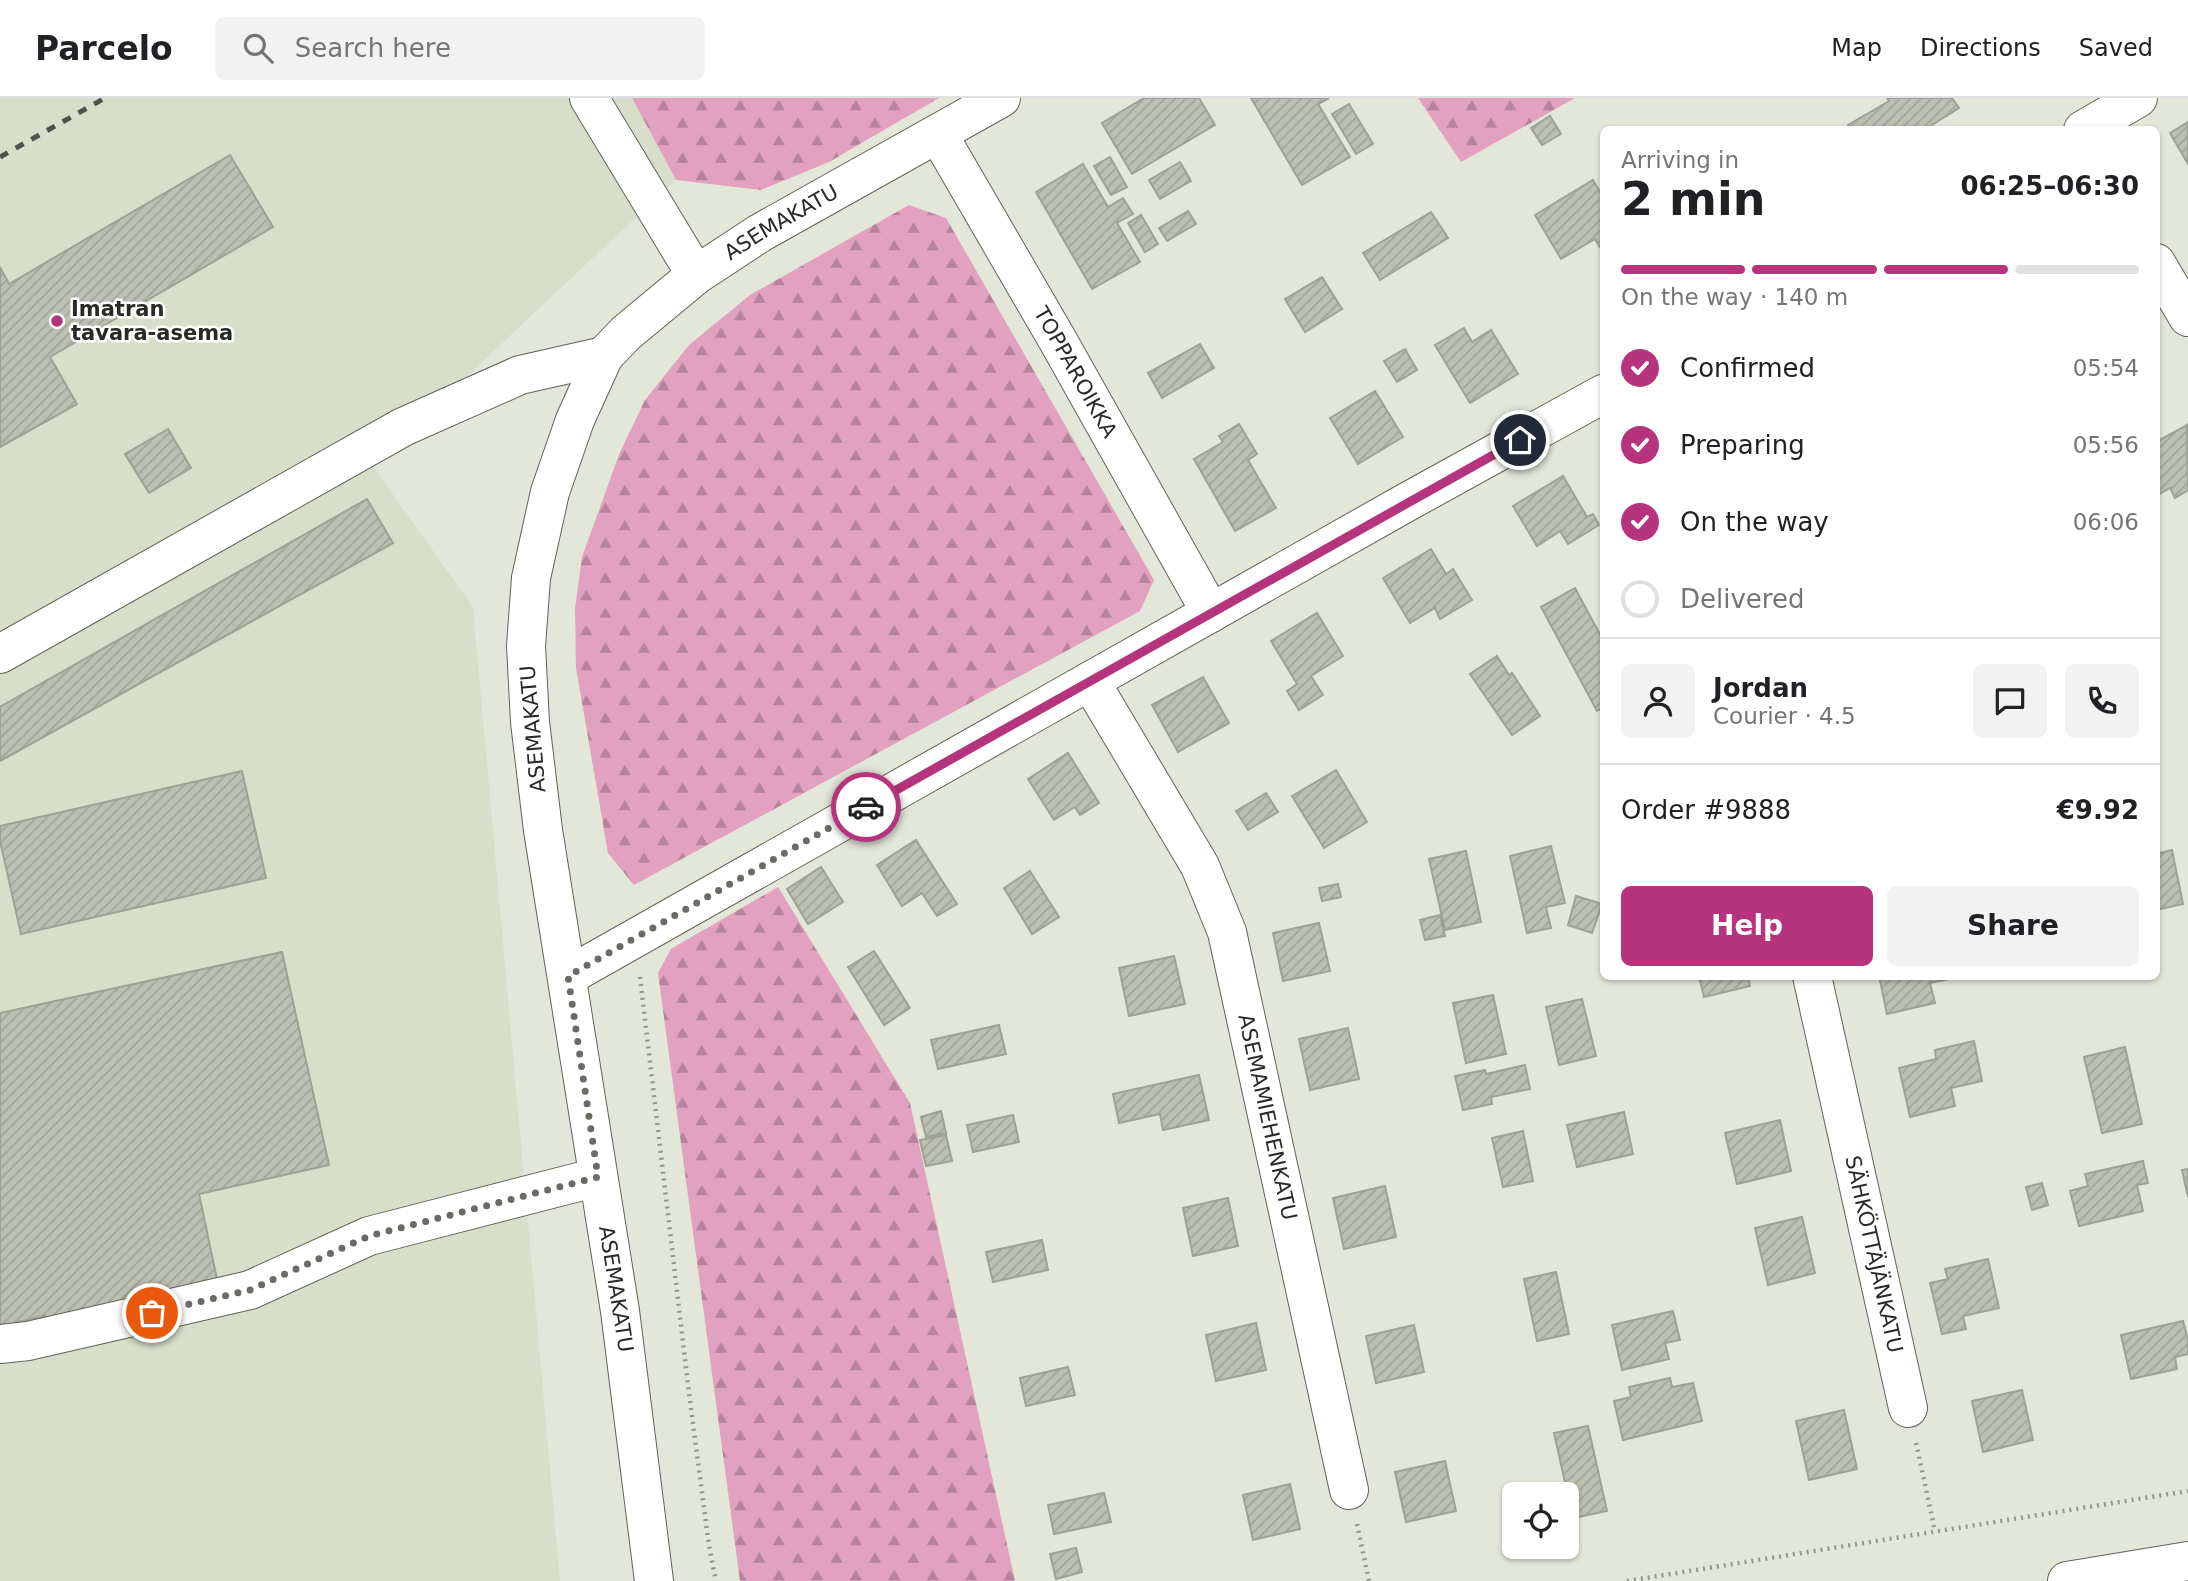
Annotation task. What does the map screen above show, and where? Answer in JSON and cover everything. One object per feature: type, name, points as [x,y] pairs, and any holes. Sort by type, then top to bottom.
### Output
[{"type":"street","points":[[589,98],[696,275]]},
{"type":"street","name":"ASEMAKATU","points":[[654,1581],[620,1311],[543,830],[530,722],[526,646],[531,578],[551,492],[575,420],[604,356],[626,333],[696,275],[760,233],[1001,98]]},
{"type":"street","points":[[2090,126],[2138,98]]},
{"type":"street","name":"TOPPAROIKKA","points":[[938,134],[1211,613]]},
{"type":"street","points":[[2160,270],[2188,317]]},
{"type":"street","points":[[0,654],[403,427],[520,375],[604,356]]},
{"type":"street","points":[[568,976],[1407,502],[1598,408]]},
{"type":"street","name":"ASEMAMIEHENKATU","points":[[1090,681],[1199,866],[1227,932],[1349,1490]]},
{"type":"street","name":"SÄHKÖTTÄJÄNKATU","points":[[1813,980],[1908,1408]]},
{"type":"street","points":[[0,1344],[28,1341],[250,1290],[369,1236],[598,1177]]},
{"type":"street","points":[[2067,1581],[2188,1561]]},
{"type":"path","points":[[635,938],[689,1393],[716,1581]]},
{"type":"path","points":[[1908,1408],[1935,1531]]},
{"type":"path","points":[[1349,1490],[1370,1581]]},
{"type":"path","points":[[1627,1581],[2188,1491]]},
{"type":"shaded area","points":[[0,98],[632,98],[676,180],[372,465],[473,607],[560,1581],[0,1581]]},
{"type":"green space","points":[[632,98],[939,98],[829,162],[761,190],[676,180]]},
{"type":"green space","points":[[1418,98],[1575,98],[1461,162]]},
{"type":"green space","points":[[909,205],[946,218],[1154,580],[1140,611],[634,885],[608,853],[576,668],[575,608],[582,557],[620,452],[645,400],[689,345],[750,295]]},
{"type":"green space","points":[[778,887],[910,1103],[1015,1581],[740,1581],[658,973],[671,949]]},
{"type":"building","points":[[1144,98],[1199,98],[1215,125],[1132,174],[1102,123]]},
{"type":"building","points":[[1251,98],[1329,98],[1318,104],[1350,157],[1302,185]]},
{"type":"building","points":[[1887,98],[1952,98],[1959,108],[1930,126],[1849,126],[1889,101]]},
{"type":"building","points":[[1349,104],[1373,144],[1356,154],[1332,114]]},
{"type":"building","points":[[1550,116],[1561,134],[1542,145],[1531,128]]},
{"type":"building","points":[[2188,122],[2188,164],[2170,133]]},
{"type":"building","name":"Imatran tavara-asema","points":[[230,155],[273,227],[50,357],[77,404],[0,447],[0,267],[9,284]]},
{"type":"building","points":[[1110,157],[1127,187],[1111,195],[1094,166]]},
{"type":"building","points":[[1180,162],[1191,181],[1160,199],[1149,180]]},
{"type":"building","points":[[1083,164],[1108,207],[1123,198],[1133,214],[1117,223],[1140,262],[1092,289],[1036,192]]},
{"type":"building","points":[[1593,180],[1600,192],[1600,247],[1595,239],[1561,259],[1535,215]]},
{"type":"building","points":[[1188,211],[1196,224],[1167,241],[1159,228]]},
{"type":"building","points":[[1431,212],[1448,238],[1380,280],[1363,253]]},
{"type":"building","points":[[1141,215],[1158,244],[1145,252],[1128,223]]},
{"type":"building","points":[[1322,277],[1342,309],[1305,332],[1285,299]]},
{"type":"building","points":[[1464,328],[1472,342],[1491,330],[1518,374],[1470,403],[1435,345]]},
{"type":"building","points":[[1200,344],[1214,368],[1162,398],[1148,373]]},
{"type":"building","points":[[1405,349],[1417,370],[1397,382],[1384,361]]},
{"type":"building","points":[[1375,391],[1403,437],[1358,464],[1330,418]]},
{"type":"building","points":[[1239,424],[1257,454],[1248,460],[1276,508],[1235,531],[1194,459],[1223,442],[1219,436]]},
{"type":"building","points":[[2187,425],[2188,490],[2175,498],[2170,488],[2160,494],[2160,440]]},
{"type":"building","points":[[168,429],[191,468],[149,493],[125,454]]},
{"type":"building","points":[[1563,476],[1587,517],[1593,514],[1599,525],[1568,544],[1560,531],[1537,546],[1513,506]]},
{"type":"building","points":[[367,499],[393,543],[0,761],[0,707]]},
{"type":"building","points":[[1431,549],[1446,574],[1453,569],[1472,600],[1440,619],[1435,608],[1410,623],[1383,578]]},
{"type":"building","points":[[1575,588],[1600,634],[1600,710],[1597,711],[1541,607]]},
{"type":"building","points":[[1317,613],[1343,656],[1311,676],[1323,695],[1299,710],[1287,691],[1297,684],[1271,641]]},
{"type":"building","points":[[1497,656],[1509,675],[1512,673],[1540,716],[1512,735],[1470,674]]},
{"type":"building","points":[[1203,677],[1229,723],[1178,752],[1152,705]]},
{"type":"building","points":[[1068,753],[1099,803],[1080,815],[1075,807],[1054,820],[1028,779]]},
{"type":"building","points":[[1336,770],[1367,822],[1324,848],[1292,796]]},
{"type":"building","points":[[242,771],[266,878],[21,934],[0,841],[0,826]]},
{"type":"building","points":[[1266,793],[1278,812],[1248,830],[1236,811]]},
{"type":"building","points":[[916,840],[957,904],[937,916],[922,893],[902,906],[877,865]]},
{"type":"building","points":[[1551,846],[1565,903],[1546,907],[1551,928],[1527,933],[1510,856]]},
{"type":"building","points":[[2172,850],[2183,904],[2160,909],[2160,853]]},
{"type":"building","points":[[1466,851],[1481,922],[1445,930],[1429,859]]},
{"type":"building","points":[[821,867],[843,902],[808,924],[787,889]]},
{"type":"building","points":[[1030,871],[1059,917],[1032,934],[1004,888]]},
{"type":"building","points":[[1338,884],[1341,897],[1322,901],[1319,888]]},
{"type":"building","points":[[1576,896],[1600,903],[1592,933],[1568,925]]},
{"type":"building","points":[[1440,915],[1445,936],[1425,940],[1420,920]]},
{"type":"building","points":[[1319,923],[1330,971],[1283,981],[1273,933]]},
{"type":"building","points":[[874,951],[910,1008],[884,1025],[848,967]]},
{"type":"building","points":[[282,952],[329,1165],[199,1194],[218,1284],[46,1321],[45,1316],[0,1326],[0,1013]]},
{"type":"building","points":[[1174,956],[1185,1004],[1129,1016],[1119,968]]},
{"type":"building","points":[[1700,980],[1749,980],[1750,986],[1704,997]]},
{"type":"building","points":[[1880,980],[1944,980],[1930,983],[1935,1003],[1887,1014]]},
{"type":"building","points":[[1493,995],[1506,1054],[1466,1063],[1453,1003]]},
{"type":"building","points":[[1582,999],[1596,1056],[1559,1065],[1546,1007]]},
{"type":"building","points":[[999,1025],[1006,1054],[938,1069],[931,1040]]},
{"type":"building","points":[[1348,1028],[1359,1079],[1310,1090],[1299,1039]]},
{"type":"building","points":[[1974,1041],[1982,1081],[1951,1088],[1955,1106],[1910,1117],[1899,1068],[1936,1059],[1935,1050]]},
{"type":"building","points":[[2125,1047],[2142,1124],[2102,1133],[2084,1057]]},
{"type":"building","points":[[1525,1065],[1530,1089],[1491,1097],[1492,1104],[1463,1110],[1455,1076],[1485,1070],[1486,1074]]},
{"type":"building","points":[[1199,1075],[1209,1120],[1163,1130],[1160,1114],[1119,1123],[1113,1094]]},
{"type":"building","points":[[941,1111],[946,1133],[926,1137],[921,1117]]},
{"type":"building","points":[[1624,1112],[1633,1154],[1577,1167],[1567,1125]]},
{"type":"building","points":[[1013,1115],[1019,1142],[973,1152],[967,1125]]},
{"type":"building","points":[[1780,1120],[1791,1171],[1737,1184],[1725,1133]]},
{"type":"building","points":[[1523,1131],[1533,1181],[1503,1187],[1492,1138]]},
{"type":"building","points":[[946,1135],[952,1161],[926,1166],[920,1140]]},
{"type":"building","points":[[2143,1161],[2148,1183],[2137,1185],[2143,1211],[2079,1226],[2070,1191],[2088,1186],[2085,1174]]},
{"type":"building","points":[[2188,1169],[2188,1197],[2182,1170]]},
{"type":"building","points":[[2042,1183],[2048,1205],[2032,1210],[2026,1187]]},
{"type":"building","points":[[1385,1186],[1396,1237],[1344,1249],[1333,1198]]},
{"type":"building","points":[[1228,1198],[1238,1246],[1193,1256],[1183,1208]]},
{"type":"building","points":[[1802,1217],[1815,1273],[1768,1285],[1755,1228]]},
{"type":"building","points":[[1042,1240],[1048,1270],[993,1282],[986,1252]]},
{"type":"building","points":[[1988,1259],[1999,1308],[1963,1316],[1966,1329],[1942,1334],[1930,1283],[1948,1279],[1945,1269]]},
{"type":"building","points":[[1556,1272],[1569,1334],[1537,1341],[1524,1279]]},
{"type":"building","points":[[1673,1311],[1680,1340],[1665,1343],[1669,1359],[1622,1370],[1612,1325]]},
{"type":"building","points":[[2183,1321],[2188,1354],[2175,1357],[2177,1369],[2131,1379],[2121,1335]]},
{"type":"building","points":[[1256,1323],[1266,1370],[1216,1381],[1206,1335]]},
{"type":"building","points":[[1414,1325],[1424,1372],[1376,1383],[1366,1336]]},
{"type":"building","points":[[1068,1367],[1075,1395],[1026,1406],[1020,1378]]},
{"type":"building","points":[[1670,1378],[1672,1387],[1693,1383],[1702,1421],[1623,1440],[1614,1401],[1631,1397],[1629,1387]]},
{"type":"building","points":[[2022,1390],[2033,1440],[1983,1452],[1972,1401]]},
{"type":"building","points":[[1844,1410],[1857,1469],[1809,1480],[1796,1421]]},
{"type":"building","points":[[1588,1426],[1607,1511],[1579,1517],[1579,1482],[1565,1482],[1554,1433]]},
{"type":"building","points":[[1445,1461],[1456,1511],[1406,1522],[1395,1472]]},
{"type":"building","points":[[1290,1484],[1300,1529],[1253,1540],[1243,1495]]},
{"type":"building","points":[[1104,1493],[1111,1522],[1054,1534],[1048,1505]]},
{"type":"building","points":[[1076,1548],[1082,1572],[1056,1579],[1050,1554]]},
{"type":"railway","points":[[0,157],[105,98]]},
{"type":"way so far","points":[[152,1313],[250,1290],[369,1236],[598,1177],[568,976],[866,807]]},
{"type":"place","name":"Imatran tavara-asema","points":[[57,321]]},
{"type":"route","points":[[866,807],[1520,440]]}]
